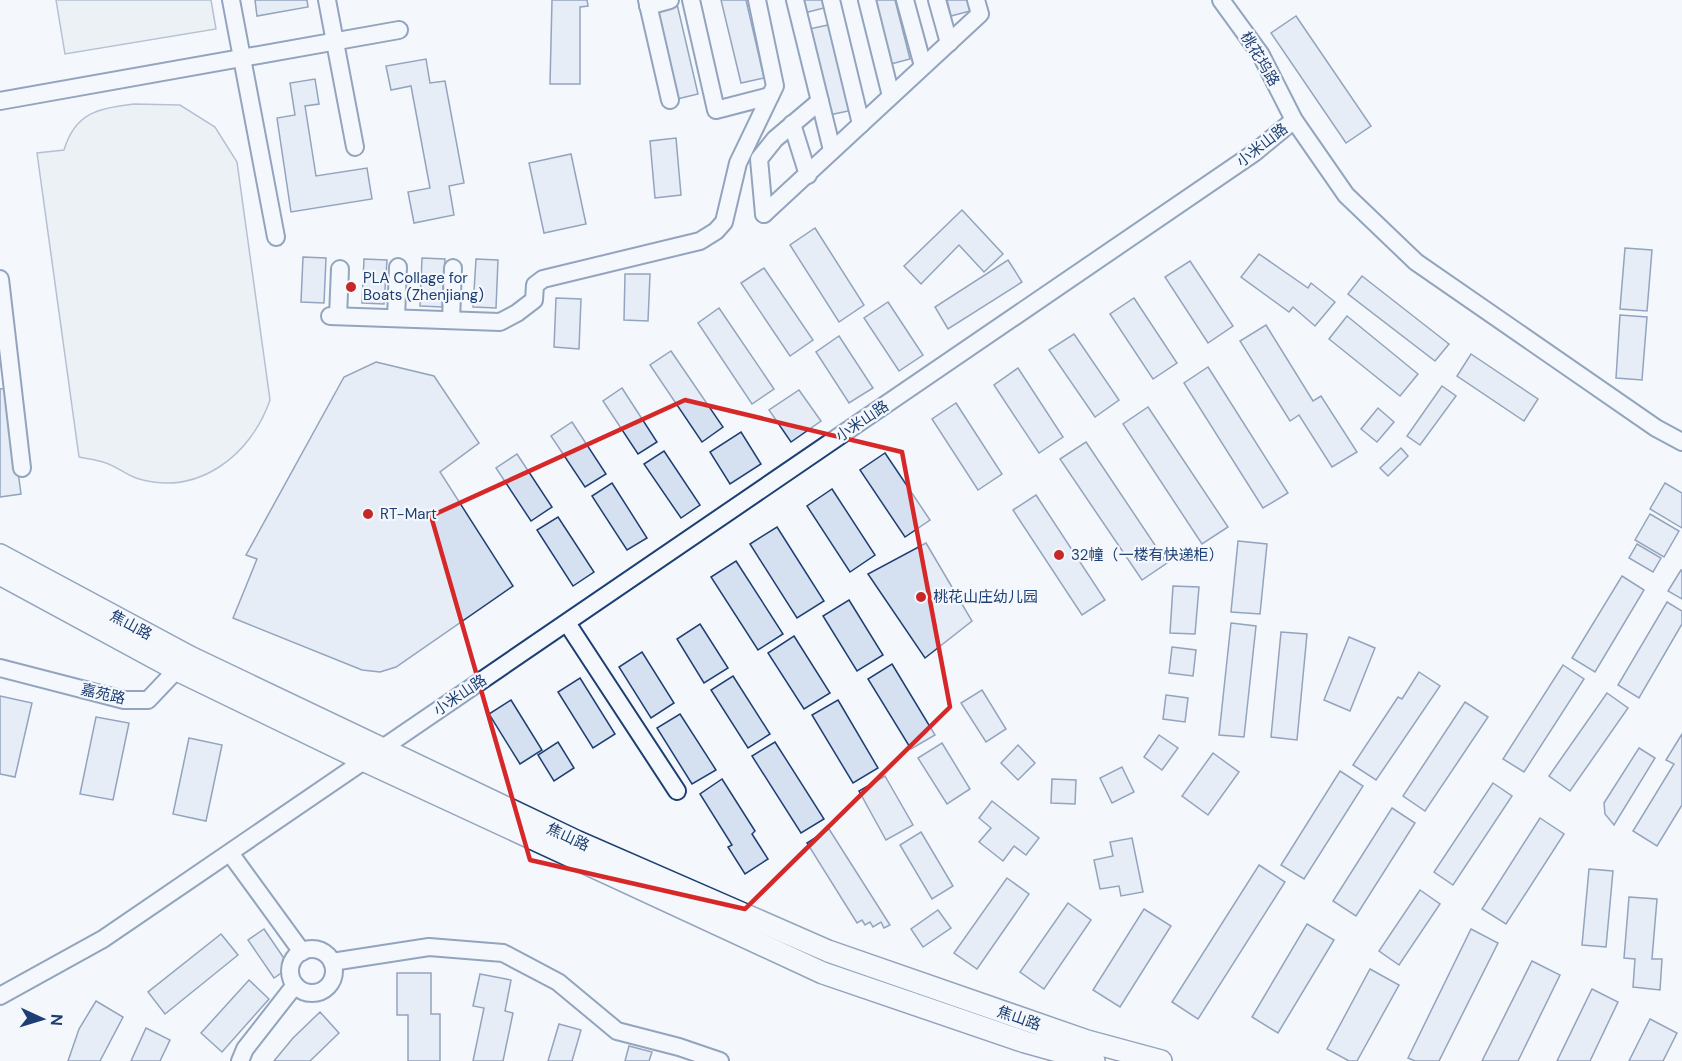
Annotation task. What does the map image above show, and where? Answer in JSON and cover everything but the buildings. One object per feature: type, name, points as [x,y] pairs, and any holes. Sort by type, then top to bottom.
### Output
[{"type":"main road","name":"焦山路","points":[[0,555],[183,664],[383,749],[576,841],[828,951],[1087,1041],[1161,1061]]},
{"type":"main road","name":"焦山路","points":[[0,574],[183,664],[365,761],[823,973],[1025,1042],[1094,1061]]},
{"type":"street","points":[[231,0],[276,237]]},
{"type":"street","points":[[327,0],[355,147]]},
{"type":"street","points":[[670,0],[647,3],[670,100]]},
{"type":"street","points":[[691,0],[716,110],[770,96]]},
{"type":"street","points":[[340,269],[334,316],[500,322],[517,314],[534,300],[535,285],[543,279],[700,241],[716,231],[724,222],[738,163],[775,86],[757,0]]},
{"type":"street","points":[[795,0],[832,150]]},
{"type":"street","points":[[831,0],[861,124]]},
{"type":"street","points":[[867,0],[891,96]]},
{"type":"street","points":[[905,0],[923,66]]},
{"type":"street","points":[[936,0],[949,43]]},
{"type":"street","points":[[820,101],[775,139],[759,159],[764,214],[980,14],[976,0]]},
{"type":"street","name":"桃花坞路","points":[[1221,0],[1261,55],[1294,120]]},
{"type":"street","points":[[0,101],[399,30]]},
{"type":"street","name":"小米山路","points":[[0,996],[103,939],[1254,153],[1294,120],[1346,195],[1416,262],[1656,428],[1682,442]]},
{"type":"street","points":[[792,124],[808,175]]},
{"type":"street","points":[[396,318],[398,267]]},
{"type":"street","points":[[451,320],[453,268]]},
{"type":"street","points":[[0,279],[22,468]]},
{"type":"street","points":[[567,623],[676,791]]},
{"type":"street","name":"嘉苑路","points":[[0,668],[124,700],[148,700],[183,664]]},
{"type":"street","points":[[230,853],[302,952]]},
{"type":"street","points":[[332,962],[429,947],[503,953],[558,982],[616,1031],[679,1047],[720,1061]]},
{"type":"street","points":[[308,950],[322,952],[332,962],[333,976],[326,988],[314,993],[300,990],[291,978],[292,963],[302,952],[308,950]]},
{"type":"street","points":[[240,1061],[245,1048],[295,985]]},
{"type":"highlighted area","points":[[685,400],[902,452],[950,707],[745,909],[530,860],[431,516]]},
{"type":"shaded area","points":[[56,0],[211,0],[216,29],[65,54]]},
{"type":"shaded area","points":[[134,104],[180,105],[215,127],[237,162],[270,400],[250,438],[236,454],[220,467],[182,482],[161,483],[139,479],[106,463],[79,457],[37,153],[64,150],[75,128],[81,120],[90,115],[109,108]]},
{"type":"place","name":"PLA Collage for Boats (Zhenjiang)","points":[[351,287]]},
{"type":"place","name":"RT-Mart","points":[[368,514]]},
{"type":"place","name":"32幢（一楼有快递柜）","points":[[1059,555]]},
{"type":"place","name":"桃花山庄幼儿园","points":[[921,597]]}]
